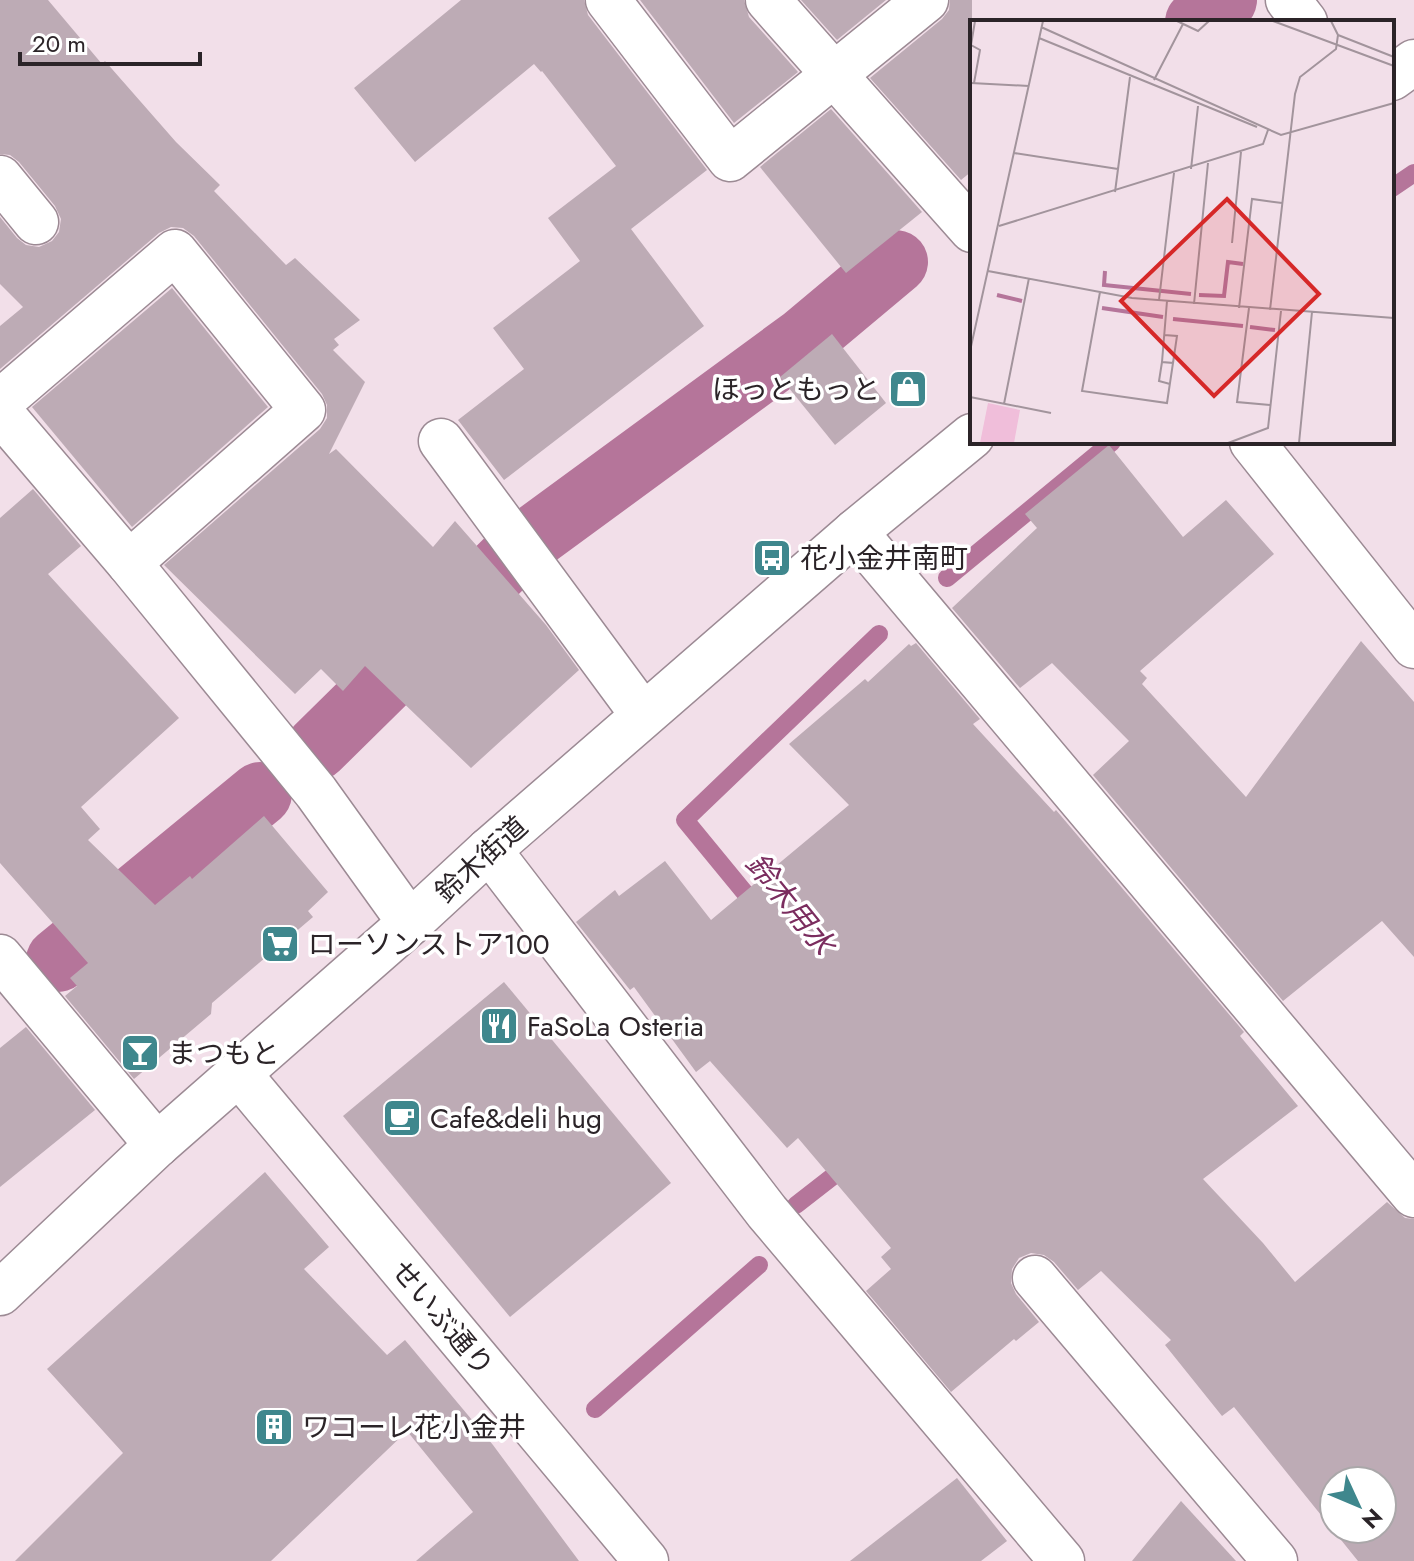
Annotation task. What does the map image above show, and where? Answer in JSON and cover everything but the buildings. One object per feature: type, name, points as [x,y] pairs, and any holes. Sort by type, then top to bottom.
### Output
[{"type":"street","points":[[608,0],[730,159],[926,0]]},
{"type":"street","points":[[768,0],[970,228]]},
{"type":"street","points":[[1288,0],[1303,20]]},
{"type":"street","points":[[1394,77],[1414,62]]},
{"type":"street","points":[[0,178],[36,222]]},
{"type":"street","points":[[0,402],[175,252],[303,410],[129,563]]},
{"type":"street","points":[[0,412],[129,563],[316,792],[410,923]]},
{"type":"street","name":"鈴木街道","points":[[0,1293],[157,1145],[489,850],[855,532],[970,438]]},
{"type":"street","points":[[441,441],[643,715]]},
{"type":"street","points":[[1254,444],[1414,646]]},
{"type":"street","points":[[855,532],[1414,1195]]},
{"type":"street","points":[[489,850],[767,1212],[1062,1561]]},
{"type":"street","points":[[0,957],[157,1145]]},
{"type":"street","name":"せいぶ通り","points":[[239,1074],[646,1561]]},
{"type":"street","points":[[1035,1278],[1275,1561]]},
{"type":"waterway","points":[[1200,20],[1225,0]]},
{"type":"waterway","name":"鈴木用水","points":[[1394,187],[1414,173]]},
{"type":"waterway","points":[[317,748],[523,545],[804,339],[896,262]]},
{"type":"waterway","name":"鈴木用水","points":[[947,578],[1110,444]]},
{"type":"waterway","name":"鈴木用水","points":[[759,910],[685,820],[879,634]]},
{"type":"waterway","points":[[58,960],[260,794]]},
{"type":"waterway","name":"鈴木用水","points":[[796,1205],[850,1163]]},
{"type":"waterway","name":"鈴木用水","points":[[595,1409],[759,1265]]},
{"type":"place","name":"ほっともっと","points":[[908,389]]},
{"type":"place","name":"花小金井南町","points":[[772,558]]},
{"type":"place","name":"ローソンストア100","points":[[280,944]]},
{"type":"place","name":"FaSoLa Osteria","points":[[499,1026]]},
{"type":"place","name":"まつもと","points":[[140,1053]]},
{"type":"place","name":"Cafe&deli hug","points":[[402,1118]]},
{"type":"place","name":"ワコーレ花小金井","points":[[274,1427]]}]
